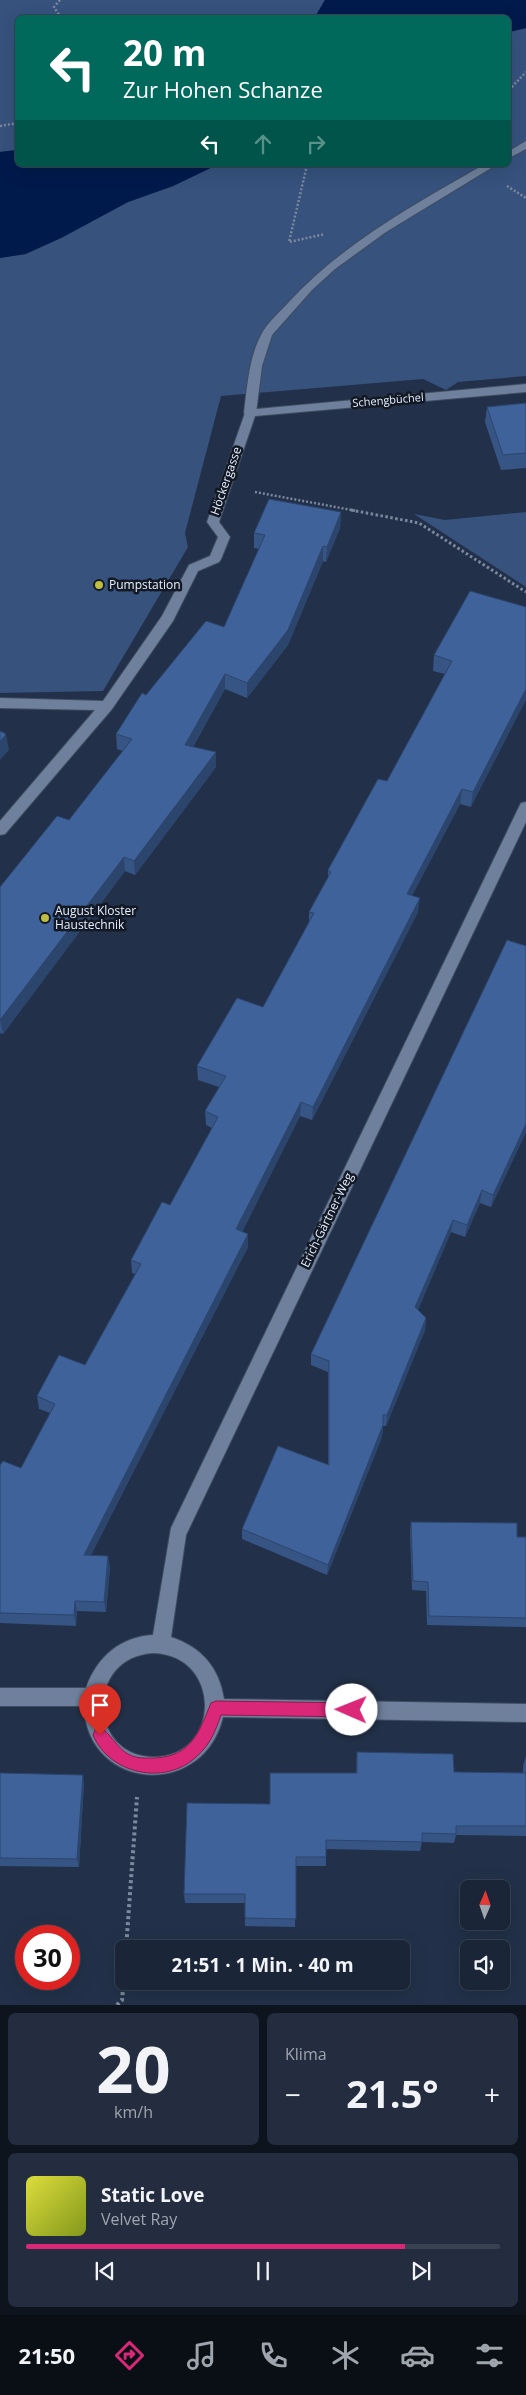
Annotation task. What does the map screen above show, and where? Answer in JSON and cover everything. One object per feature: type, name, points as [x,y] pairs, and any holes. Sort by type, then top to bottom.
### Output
[{"type":"street","points":[[511,154],[526,144]]},
{"type":"street","name":"Höckergasse","points":[[0,830],[107,706],[168,618],[192,568],[215,558],[224,537],[213,522],[250,413],[257,362],[265,336],[297,298],[357,245],[401,216],[487,167]]},
{"type":"street","name":"Schengbüchel","points":[[250,413],[526,388]]},
{"type":"street","points":[[0,703],[107,706]]},
{"type":"street","name":"Erich-Gärtner-Weg","points":[[160,1644],[178,1534],[519,839],[526,807]]},
{"type":"street","points":[[160,1644],[179,1648],[196,1658],[208,1673],[215,1691],[216,1708],[207,1734],[190,1753],[168,1764],[139,1765],[122,1759],[106,1744],[95,1726],[92,1697],[98,1680],[114,1659],[135,1646],[160,1644]]},
{"type":"street","points":[[0,1697],[92,1697]]},
{"type":"street","points":[[216,1708],[526,1713]]},
{"type":"path","points":[[59,15],[54,7],[60,0]]},
{"type":"path","points":[[511,88],[526,72]]},
{"type":"path","points":[[0,126],[15,124]]},
{"type":"path","points":[[307,167],[289,242],[326,234]]},
{"type":"path","points":[[252,491],[419,523],[526,592]]},
{"type":"path","points":[[127,1940],[139,1765]]},
{"type":"path","points":[[117,2005],[122,2000],[123,1990]]},
{"type":"shaded area","points":[[0,0],[325,0],[316,15],[15,15],[15,150],[0,152]]},
{"type":"shaded area","points":[[325,0],[526,0],[526,28],[511,32],[511,15],[316,15]]},
{"type":"shaded area","points":[[526,28],[526,376],[458,382],[446,390],[423,379],[221,396],[185,533],[188,547],[103,691],[0,693],[0,258],[26,254],[61,238],[128,202],[173,186],[211,167],[511,167],[511,32]]},
{"type":"shaded area","points":[[15,150],[15,167],[213,167],[173,186],[128,202],[61,238],[25,254],[0,258],[0,152]]},
{"type":"shaded area","points":[[526,512],[526,587],[414,514],[445,520]]},
{"type":"building","points":[[526,403],[526,453],[503,455],[487,407]]},
{"type":"building","points":[[269,499],[341,512],[327,547],[323,546],[288,630],[247,683],[225,674],[185,745],[216,752],[134,861],[124,857],[0,1020],[0,887],[57,816],[69,820],[132,739],[116,734],[142,693],[146,695],[206,621],[224,627],[265,535],[254,533]]},
{"type":"building","points":[[470,591],[526,607],[526,689],[473,792],[462,789],[407,894],[420,898],[313,1107],[301,1102],[236,1229],[248,1234],[84,1555],[108,1556],[104,1602],[75,1601],[74,1615],[0,1613],[0,1465],[3,1461],[21,1468],[55,1404],[37,1396],[59,1355],[85,1365],[141,1264],[131,1260],[162,1202],[170,1205],[218,1117],[205,1111],[226,1076],[197,1066],[237,998],[263,1007],[314,913],[309,912],[331,872],[328,870],[378,779],[387,781],[452,661],[434,655]]},
{"type":"building","points":[[0,731],[6,734],[0,742]]},
{"type":"building","points":[[507,940],[526,946],[526,1124],[493,1195],[482,1190],[467,1225],[453,1220],[415,1307],[426,1318],[387,1415],[383,1415],[383,1425],[328,1565],[242,1529],[278,1446],[329,1465],[329,1361],[311,1354]]},
{"type":"building","points":[[411,1522],[517,1523],[517,1537],[526,1537],[526,1618],[429,1616],[428,1582],[413,1581]]},
{"type":"building","points":[[357,1752],[453,1754],[454,1772],[526,1773],[526,1826],[456,1826],[456,1834],[422,1833],[422,1842],[326,1840],[326,1857],[296,1857],[296,1919],[245,1918],[245,1894],[184,1894],[187,1803],[270,1804],[270,1773],[357,1773]]},
{"type":"building","points":[[0,1773],[83,1775],[77,1859],[0,1858]]},
{"type":"place","name":"Pumpstation","points":[[99,585]]},
{"type":"place","name":"August Kloster Haustechnik","points":[[45,918]]},
{"type":"route","points":[[100,1735],[106,1744],[122,1759],[139,1765],[168,1764],[190,1753],[207,1734],[216,1708],[352,1710]]}]
